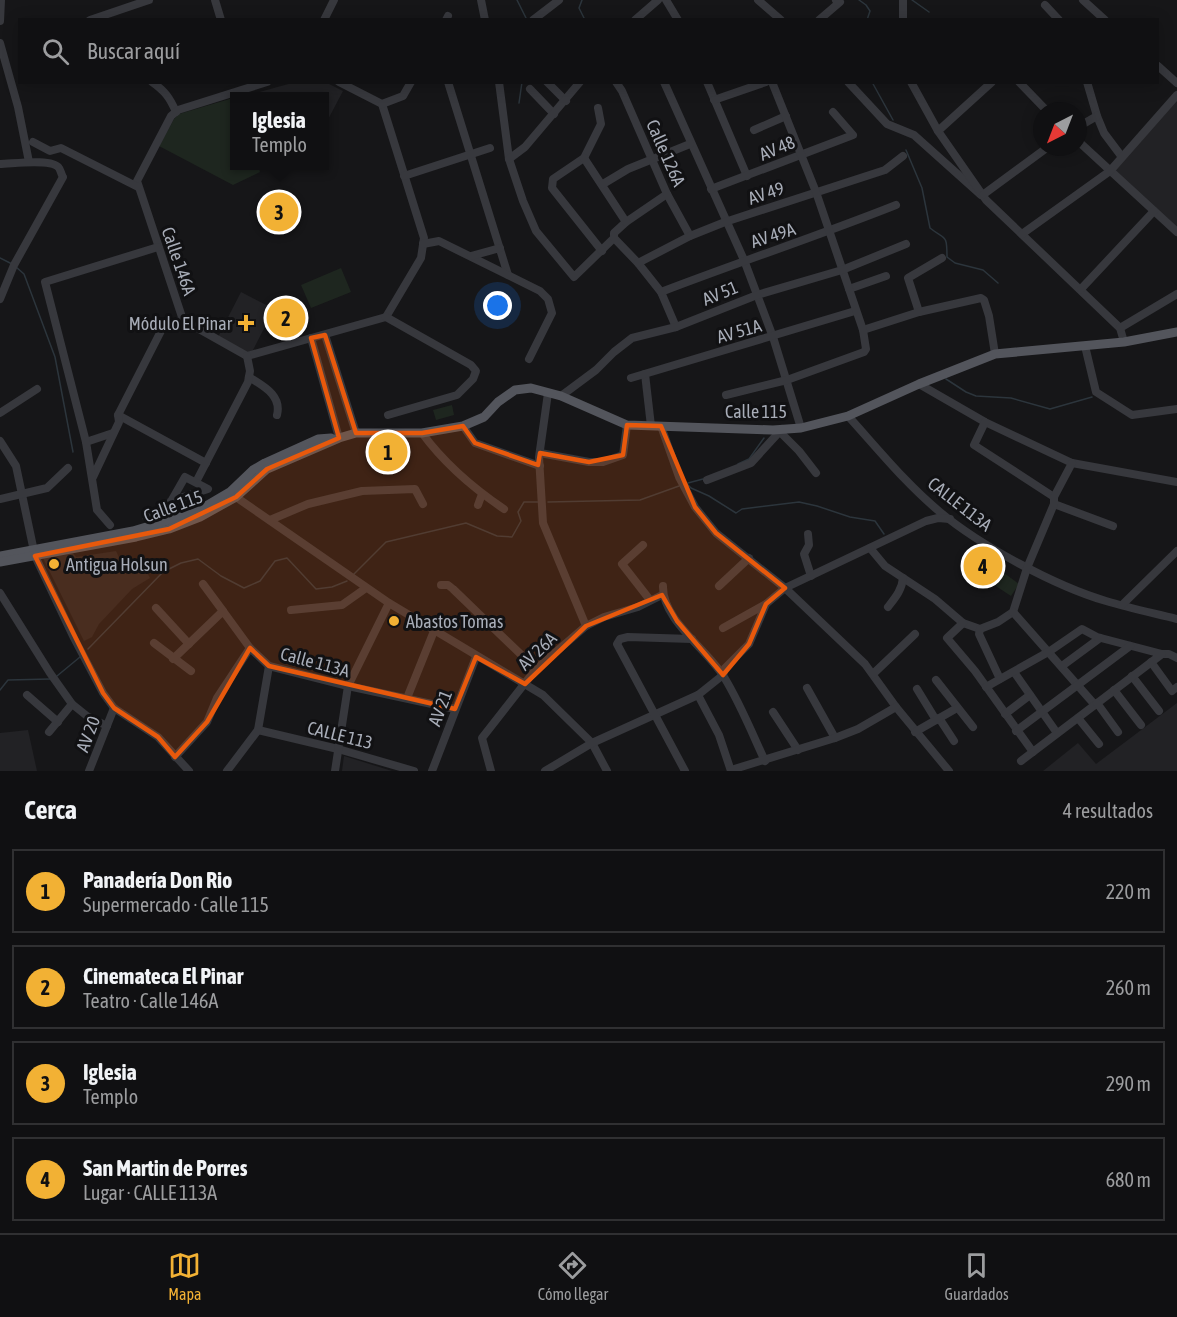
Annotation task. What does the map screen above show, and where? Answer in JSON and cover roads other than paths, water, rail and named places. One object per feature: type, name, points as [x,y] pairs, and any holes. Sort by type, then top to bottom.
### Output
[{"type":"main road","name":"Calle 115","points":[[0,562],[133,531],[196,512],[233,494],[253,470],[318,439],[339,438],[356,433],[422,433],[463,426],[484,417],[498,402],[515,390],[531,388],[561,396],[627,425],[781,430],[801,428],[848,416],[919,384],[995,354],[1124,342],[1177,333]]},
{"type":"main road","name":"Calle 115","points":[[0,556],[34,553]]},
{"type":"street","points":[[0,21],[1,0]]},
{"type":"street","points":[[96,18],[149,0]]},
{"type":"street","points":[[215,0],[220,18]]},
{"type":"street","points":[[325,18],[334,0]]},
{"type":"street","points":[[481,0],[485,18]]},
{"type":"street","points":[[535,18],[559,0]]},
{"type":"street","points":[[637,18],[658,0]]},
{"type":"street","points":[[666,0],[677,18]]},
{"type":"street","points":[[758,0],[779,18]]},
{"type":"street","points":[[821,18],[840,2],[836,0]]},
{"type":"street","points":[[903,0],[903,18]]},
{"type":"street","points":[[1083,0],[1103,18]]},
{"type":"street","points":[[1045,5],[1057,18]]},
{"type":"street","points":[[0,43],[18,107],[29,162]]},
{"type":"street","points":[[1159,67],[1177,83]]},
{"type":"street","points":[[155,84],[164,90],[176,112]]},
{"type":"street","points":[[196,483],[249,377],[247,356],[386,317],[390,314],[421,258],[424,238],[382,104],[343,84]]},
{"type":"street","points":[[382,104],[403,96],[410,84]]},
{"type":"street","points":[[449,84],[508,275]]},
{"type":"street","points":[[500,84],[509,159],[523,201],[536,231],[574,277],[602,251],[614,238],[614,233],[626,222],[667,194]]},
{"type":"street","points":[[549,84],[566,100]]},
{"type":"street","points":[[509,159],[525,147],[578,84]]},
{"type":"street","name":"Calle 126A","points":[[617,84],[667,194],[690,236]]},
{"type":"street","points":[[665,84],[744,260],[773,337],[801,428]]},
{"type":"street","points":[[708,84],[747,176]]},
{"type":"street","points":[[732,84],[734,93]]},
{"type":"street","points":[[714,100],[760,84]]},
{"type":"street","points":[[726,395],[787,380],[864,352],[866,349],[849,289],[816,192],[773,84]]},
{"type":"street","points":[[850,84],[887,124],[914,135],[985,197],[1120,328],[1124,342]]},
{"type":"street","points":[[911,84],[938,131],[985,197]]},
{"type":"street","points":[[938,131],[990,84]]},
{"type":"street","points":[[1021,84],[1038,102]]},
{"type":"street","points":[[1088,84],[1104,133],[1122,157]]},
{"type":"street","points":[[138,186],[136,181],[171,116],[244,85]]},
{"type":"street","points":[[530,89],[554,114]]},
{"type":"street","points":[[1022,234],[1110,171],[1177,95]]},
{"type":"street","points":[[598,108],[601,124],[584,158],[553,179],[552,188],[602,251]]},
{"type":"street","name":"AV 48","points":[[711,189],[853,135],[833,112]]},
{"type":"street","points":[[753,129],[786,116]]},
{"type":"street","points":[[1087,122],[1097,116]]},
{"type":"street","points":[[33,142],[50,151],[61,148],[138,186]]},
{"type":"street","points":[[603,184],[628,169],[690,144]]},
{"type":"street","points":[[404,176],[490,148]]},
{"type":"street","points":[[1087,149],[1177,232]]},
{"type":"street","name":"AV 49","points":[[639,263],[690,236],[725,222],[885,170],[903,156]]},
{"type":"street","points":[[985,197],[1037,156]]},
{"type":"street","points":[[584,158],[626,222]]},
{"type":"street","points":[[0,164],[29,162],[53,164],[60,168],[63,177],[14,265],[0,299]]},
{"type":"street","name":"Calle 146A","points":[[138,186],[183,320],[247,356]]},
{"type":"street","name":"AV 49A","points":[[660,292],[744,260],[829,232],[896,205]]},
{"type":"street","points":[[1081,289],[1154,211]]},
{"type":"street","points":[[614,238],[639,263],[660,292],[676,327]]},
{"type":"street","points":[[423,244],[439,241],[540,291],[548,299],[552,313],[530,359]]},
{"type":"street","name":"AV 51","points":[[561,396],[596,370],[632,338],[676,327],[757,295],[842,270],[906,244]]},
{"type":"street","points":[[110,525],[97,510],[86,442],[45,282],[158,247]]},
{"type":"street","points":[[471,256],[500,248]]},
{"type":"street","points":[[919,312],[908,278],[942,258]]},
{"type":"street","points":[[849,289],[886,276]]},
{"type":"street","points":[[1120,328],[1177,294]]},
{"type":"street","points":[[862,330],[919,312],[981,298],[984,300],[989,316],[995,354]]},
{"type":"street","name":"AV 51A","points":[[632,378],[855,311]]},
{"type":"street","points":[[386,317],[476,370],[473,379],[457,395],[388,415]]},
{"type":"street","points":[[92,479],[118,422],[118,415],[161,331],[166,325],[183,320]]},
{"type":"street","points":[[325,335],[356,433]]},
{"type":"street","points":[[310,338],[339,438]]},
{"type":"street","points":[[1085,346],[1096,392],[1132,415],[1177,410]]},
{"type":"street","points":[[645,374],[651,426]]},
{"type":"street","points":[[249,377],[266,387],[277,400],[279,407],[277,415]]},
{"type":"street","points":[[919,384],[985,422],[1072,463],[1177,482]]},
{"type":"street","points":[[0,413],[37,389]]},
{"type":"street","points":[[548,393],[540,453],[543,527],[586,626]]},
{"type":"street","points":[[118,415],[206,463]]},
{"type":"street","name":"CALLE 113A","points":[[848,416],[900,473],[950,519],[1027,568],[1104,601],[1177,619]]},
{"type":"street","points":[[985,422],[974,446],[1054,500],[1113,526]]},
{"type":"street","points":[[540,453],[589,462],[603,462],[623,455],[627,425]]},
{"type":"street","points":[[463,426],[475,443],[540,466]]},
{"type":"street","points":[[661,426],[679,477],[695,507],[716,533],[785,588],[873,674],[915,732],[949,771]]},
{"type":"street","points":[[707,480],[751,463],[781,430],[816,473]]},
{"type":"street","points":[[86,442],[113,433]]},
{"type":"street","points":[[422,433],[436,452],[482,494],[504,509]]},
{"type":"street","points":[[0,441],[16,466],[34,553],[103,693],[114,708],[158,737],[189,771]]},
{"type":"street","points":[[870,548],[885,566],[935,599],[963,623],[980,629],[998,622],[1012,612],[1054,500],[1072,463]]},
{"type":"street","points":[[0,500],[47,488],[68,468]]},
{"type":"street","points":[[146,517],[165,512],[171,501],[185,477],[208,489],[171,501]]},
{"type":"street","points":[[270,520],[308,504],[362,491],[415,489],[423,504]]},
{"type":"street","points":[[233,494],[389,603],[434,632],[543,695],[592,743],[607,771]]},
{"type":"street","points":[[478,505],[482,494]]},
{"type":"street","points":[[723,628],[766,604],[785,588],[926,521],[938,518],[950,519]]},
{"type":"street","points":[[807,534],[809,545],[804,554],[811,576]]},
{"type":"street","points":[[643,545],[622,563],[650,600]]},
{"type":"street","points":[[1122,605],[1177,551]]},
{"type":"street","points":[[719,586],[749,558]]},
{"type":"street","points":[[888,607],[897,596],[903,578]]},
{"type":"street","name":"Calle 113A","points":[[203,584],[250,648],[269,666],[455,709]]},
{"type":"street","points":[[441,585],[448,585],[453,589],[536,669]]},
{"type":"street","points":[[663,586],[662,595],[677,621],[723,675],[765,761]]},
{"type":"street","points":[[291,610],[342,605],[366,588]]},
{"type":"street","points":[[0,593],[58,686],[72,704],[87,716],[107,726]]},
{"type":"street","name":"AV 26A","points":[[491,771],[482,738],[536,669],[586,626],[598,619],[629,611],[662,595]]},
{"type":"street","points":[[335,771],[348,686],[389,603]]},
{"type":"street","points":[[545,771],[592,743],[698,695],[723,675],[725,668],[749,644],[766,604]]},
{"type":"street","points":[[156,608],[189,644]]},
{"type":"street","points":[[173,660],[223,611]]},
{"type":"street","points":[[1012,612],[1050,651],[1118,732]]},
{"type":"street","points":[[963,623],[947,638],[1033,752]]},
{"type":"street","points":[[980,629],[979,634],[1000,680]]},
{"type":"street","points":[[986,687],[1050,651],[1082,629],[1100,638],[1170,654],[1177,658]]},
{"type":"street","points":[[407,698],[434,632]]},
{"type":"street","points":[[873,674],[915,634]]},
{"type":"street","points":[[685,771],[618,648],[617,642],[628,637],[692,639]]},
{"type":"street","points":[[1062,666],[1100,638]]},
{"type":"street","points":[[153,643],[173,660],[191,671]]},
{"type":"street","points":[[1016,731],[1130,646]]},
{"type":"street","points":[[175,757],[207,722],[218,698],[250,648]]},
{"type":"street","points":[[1022,761],[1162,654]]},
{"type":"street","name":"AV 21","points":[[432,771],[476,657]]},
{"type":"street","points":[[1151,662],[1172,691],[1177,687]]},
{"type":"street","points":[[227,771],[258,730],[269,666]]},
{"type":"street","points":[[1014,672],[1058,733]]},
{"type":"street","points":[[1132,676],[1159,711]]},
{"type":"street","points":[[936,680],[973,727]]},
{"type":"street","points":[[807,688],[835,738]]},
{"type":"street","points":[[917,689],[954,741]]},
{"type":"street","points":[[1114,690],[1141,725]]},
{"type":"street","points":[[27,695],[58,722]]},
{"type":"street","points":[[698,695],[719,735],[731,771],[835,738],[858,729],[896,707]]},
{"type":"street","points":[[1005,714],[1030,695]]},
{"type":"street","points":[[49,732],[72,704]]},
{"type":"street","name":"AV 20","points":[[89,771],[114,708]]},
{"type":"street","points":[[915,732],[957,708]]},
{"type":"street","points":[[773,712],[798,750]]},
{"type":"street","points":[[1078,718],[1099,744]]},
{"type":"street","name":"CALLE 113","points":[[258,730],[338,749],[414,771]]},
{"type":"waterway","points":[[517,0],[526,18]]},
{"type":"waterway","points":[[582,0],[579,8],[584,18]]},
{"type":"waterway","points":[[859,0],[870,11],[868,18]]},
{"type":"waterway","points":[[912,0],[929,12]]},
{"type":"waterway","points":[[519,103],[522,84]]},
{"type":"waterway","points":[[873,84],[893,120]]},
{"type":"waterway","points":[[906,150],[922,188],[930,228],[946,240],[947,257],[955,263],[983,270],[998,283]]},
{"type":"waterway","points":[[0,258],[12,264]]},
{"type":"waterway","points":[[16,267],[24,274],[55,357],[73,452]]},
{"type":"waterway","points":[[946,379],[976,396],[1011,398],[1050,409],[1092,397]]},
{"type":"waterway","points":[[738,464],[749,459],[764,438]]},
{"type":"waterway","points":[[688,483],[703,479]]},
{"type":"waterway","points":[[687,484],[736,513],[742,509],[799,502],[850,517],[875,521],[884,534]]},
{"type":"waterway","points":[[548,502],[640,500],[679,486]]},
{"type":"waterway","points":[[354,574],[386,542],[466,523],[497,536],[512,537],[521,521],[518,512],[524,502],[538,502]]},
{"type":"waterway","points":[[88,649],[163,572],[181,563],[198,559],[221,576],[244,588],[260,581],[275,561],[287,558],[316,589],[332,587],[347,581]]},
{"type":"waterway","points":[[57,676],[80,657]]},
{"type":"waterway","points":[[0,690],[8,680],[50,679]]},
{"type":"place","name":"Iglesia","points":[[279,212]]},
{"type":"place","name":"Cinemateca El Pinar","points":[[286,318]]},
{"type":"place","name":"Módulo El Pinar","points":[[246,323]]},
{"type":"place","name":"Panadería Don Rio","points":[[388,452]]},
{"type":"place","name":"Antigua Holsun","points":[[54,564]]},
{"type":"place","name":"San Martin de Porres","points":[[983,566]]},
{"type":"place","name":"Abastos Tomas","points":[[394,621]]}]
